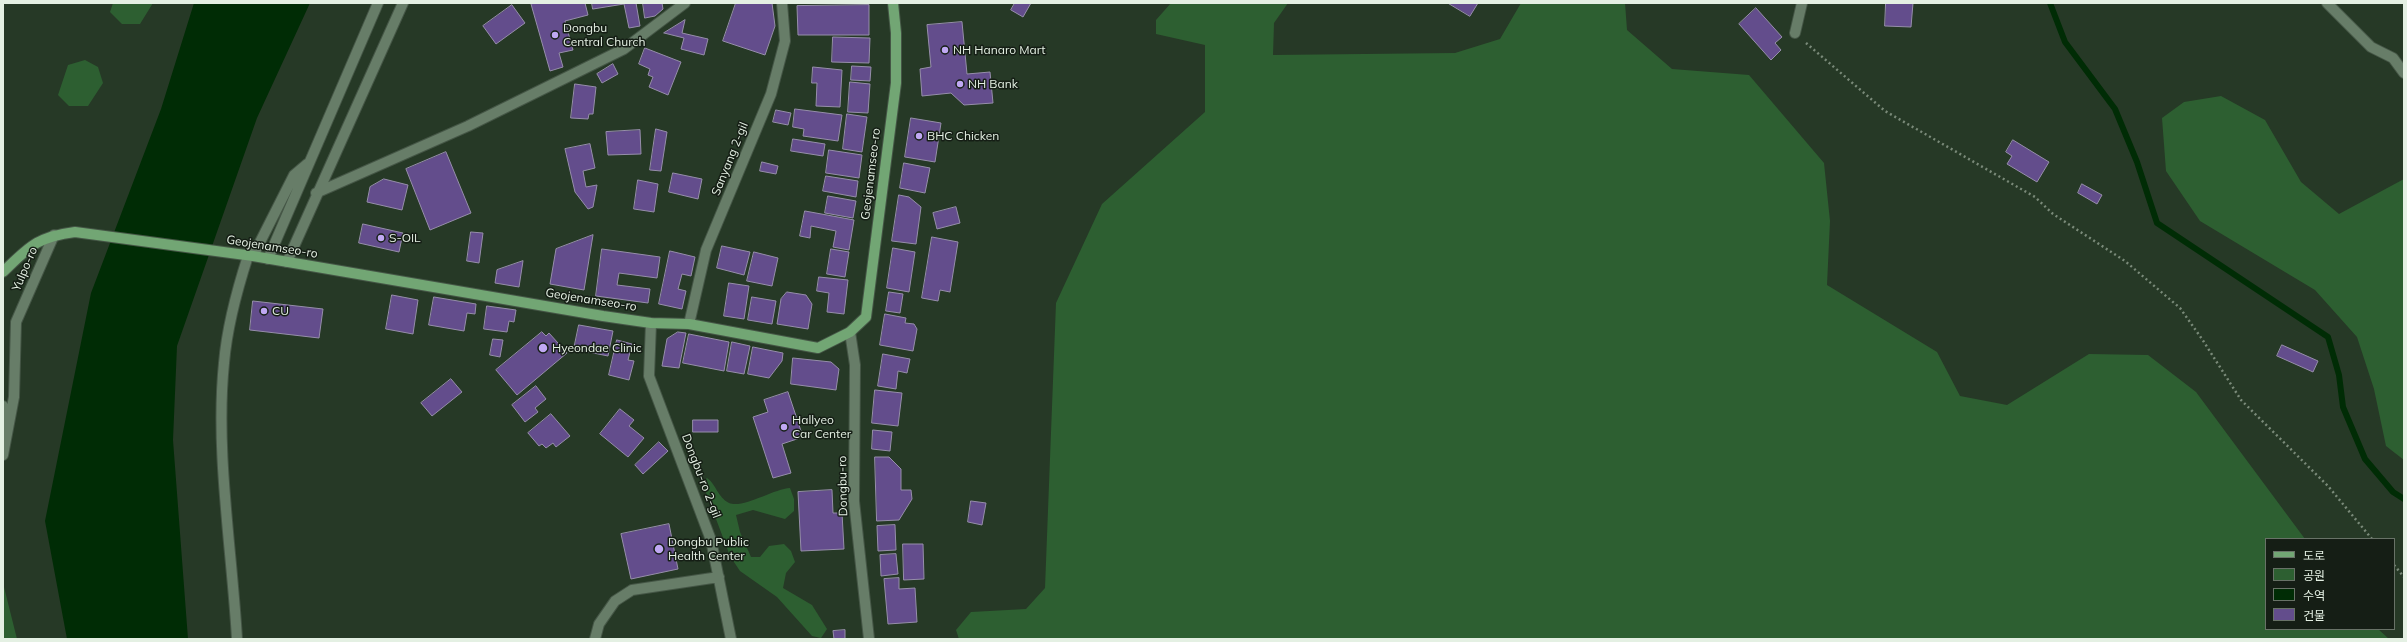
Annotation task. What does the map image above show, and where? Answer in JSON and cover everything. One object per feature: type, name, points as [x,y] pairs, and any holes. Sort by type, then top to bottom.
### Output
[{"type":"main road","name":"Geojenamseo-ro","points":[[3,272],[31,244],[54,235],[75,232],[250,256],[651,323],[689,324],[818,348],[850,332],[866,317],[896,83],[895,3]]},
{"type":"street","points":[[268,259],[378,3]]},
{"type":"street","points":[[287,262],[316,193],[403,3]]},
{"type":"street","points":[[316,193],[468,126],[624,49],[685,3]]},
{"type":"street","name":"Sanyang 2-gil","points":[[689,324],[706,250],[771,94],[785,40],[782,3]]},
{"type":"street","points":[[1795,33],[1802,3]]},
{"type":"street","points":[[2327,3],[2371,47],[2393,58],[2404,73]]},
{"type":"street","points":[[237,639],[221,415],[224,362],[240,280],[250,256],[294,175],[308,163]]},
{"type":"street","name":"Yulpo-ro","points":[[3,454],[14,396],[16,322],[54,235]]},
{"type":"street","name":"Dongbu-ro 2-gil","points":[[651,323],[649,376],[711,540],[731,639]]},
{"type":"street","name":"Dongbu-ro","points":[[850,332],[855,365],[854,501],[868,639]]},
{"type":"street","points":[[3,406],[9,427]]},
{"type":"street","points":[[595,639],[599,624],[615,601],[632,590],[719,577]]},
{"type":"path","points":[[1795,33],[1885,111],[2035,197],[2053,214],[2125,261],[2180,308],[2202,339],[2241,400],[2328,486],[2371,538]]},
{"type":"path","points":[[2395,566],[2404,577]]},
{"type":"green space","points":[[113,3],[153,3],[140,24],[122,24],[110,12]]},
{"type":"green space","points":[[1171,3],[1288,3],[1274,23],[1273,55],[1455,53],[1500,39],[1521,3],[1625,3],[1627,30],[1672,69],[1749,75],[1824,163],[1830,221],[1827,285],[1937,352],[1960,396],[2007,405],[2089,354],[2148,355],[2196,392],[2304,538],[2265,538],[2265,630],[2379,630],[2389,639],[959,639],[956,630],[971,612],[1026,609],[1045,588],[1056,303],[1102,204],[1205,112],[1205,45],[1156,34],[1156,20]]},
{"type":"green space","points":[[85,60],[98,67],[103,83],[88,106],[69,106],[58,95],[68,65]]},
{"type":"green space","points":[[2221,96],[2265,120],[2301,182],[2339,214],[2404,179],[2404,460],[2386,446],[2374,389],[2357,337],[2315,290],[2200,221],[2166,171],[2162,118],[2184,102]]},
{"type":"green space","points":[[707,478],[725,501],[735,504],[750,501],[783,489],[790,488],[794,499],[794,511],[785,519],[753,510],[736,515],[740,532],[751,557],[760,557],[769,546],[784,544],[791,551],[795,562],[786,573],[783,588],[812,605],[827,629],[821,638],[812,636],[777,597],[740,571],[730,556],[702,482]]},
{"type":"green space","points":[[3,586],[4,587],[17,639],[3,639]]},
{"type":"water","points":[[194,3],[310,3],[257,118],[177,346],[173,440],[188,639],[67,639],[45,521],[91,293],[161,109]]},
{"type":"building","name":"Dongbu Central Church","points":[[585,3],[588,15],[565,21],[573,50],[559,53],[563,67],[550,71],[531,4]]},
{"type":"building","points":[[592,3],[636,3],[640,26],[629,28],[624,4],[593,9]]},
{"type":"building","points":[[643,3],[662,3],[663,9],[655,16],[645,18]]},
{"type":"building","points":[[736,3],[772,3],[775,26],[765,55],[723,41]]},
{"type":"building","points":[[1015,3],[1031,3],[1023,17],[1011,10]]},
{"type":"building","points":[[1448,3],[1478,3],[1470,16]]},
{"type":"building","points":[[1886,3],[1913,3],[1911,27],[1885,26]]},
{"type":"building","points":[[512,5],[525,23],[496,44],[483,26]]},
{"type":"building","points":[[869,5],[869,35],[798,35],[797,6]]},
{"type":"building","points":[[1756,8],[1782,37],[1775,43],[1781,50],[1771,60],[1739,24]]},
{"type":"building","points":[[685,20],[682,33],[708,39],[704,55],[681,49],[684,38],[664,33]]},
{"type":"building","points":[[962,22],[967,74],[990,72],[993,103],[964,105],[951,93],[922,96],[920,69],[931,67],[927,25]]},
{"type":"building","points":[[833,37],[870,38],[869,63],[832,62]]},
{"type":"building","points":[[645,48],[681,62],[668,95],[649,87],[653,77],[648,75],[650,69],[639,64]]},
{"type":"building","points":[[613,64],[618,74],[602,83],[597,74]]},
{"type":"building","points":[[852,66],[871,67],[870,81],[851,80]]},
{"type":"building","points":[[813,67],[842,70],[840,107],[816,106],[817,83],[812,83]]},
{"type":"building","points":[[850,82],[870,84],[868,113],[848,112]]},
{"type":"building","points":[[575,84],[596,87],[593,114],[589,114],[588,119],[571,118]]},
{"type":"building","points":[[795,109],[842,115],[838,141],[803,136],[804,129],[793,127]]},
{"type":"building","points":[[776,110],[791,113],[788,125],[773,122]]},
{"type":"building","points":[[847,114],[867,117],[862,152],[843,149]]},
{"type":"building","points":[[911,118],[941,123],[935,162],[905,157]]},
{"type":"building","points":[[656,129],[667,132],[661,171],[650,170]]},
{"type":"building","points":[[640,130],[641,154],[608,155],[606,132]]},
{"type":"building","points":[[793,139],[825,144],[823,156],[791,151]]},
{"type":"building","points":[[2013,140],[2049,162],[2037,182],[2007,164],[2012,156],[2006,152]]},
{"type":"building","points":[[590,144],[595,168],[583,171],[586,187],[597,185],[593,207],[588,209],[575,192],[565,149]]},
{"type":"building","points":[[829,150],[862,155],[859,178],[826,173]]},
{"type":"building","points":[[446,152],[471,213],[430,230],[406,169]]},
{"type":"building","points":[[762,162],[778,166],[776,174],[760,171]]},
{"type":"building","points":[[904,163],[930,168],[925,193],[900,188]]},
{"type":"building","points":[[673,173],[702,179],[698,199],[669,192]]},
{"type":"building","points":[[826,176],[858,181],[856,197],[823,191]]},
{"type":"building","points":[[384,179],[408,185],[402,210],[367,202],[370,187]]},
{"type":"building","points":[[638,180],[658,184],[654,212],[634,209]]},
{"type":"building","points":[[2082,184],[2102,195],[2097,204],[2078,193]]},
{"type":"building","points":[[899,195],[909,197],[921,207],[916,244],[892,241]]},
{"type":"building","points":[[828,196],[856,201],[853,218],[825,213]]},
{"type":"building","points":[[956,207],[960,223],[937,229],[933,213]]},
{"type":"building","points":[[805,211],[854,220],[849,250],[833,247],[836,231],[811,226],[810,238],[800,236]]},
{"type":"building","name":"S-OIL","points":[[363,224],[403,233],[399,252],[359,243]]},
{"type":"building","points":[[471,232],[483,233],[479,263],[467,261]]},
{"type":"building","points":[[593,235],[584,290],[550,284],[556,249]]},
{"type":"building","points":[[932,237],[958,242],[950,292],[940,290],[938,301],[922,298]]},
{"type":"building","points":[[722,246],[750,252],[744,275],[717,268]]},
{"type":"building","points":[[893,248],[915,252],[909,292],[887,288]]},
{"type":"building","points":[[602,249],[660,257],[657,278],[619,273],[617,285],[650,289],[648,303],[596,296]]},
{"type":"building","points":[[831,249],[849,252],[845,277],[827,274]]},
{"type":"building","points":[[670,251],[695,257],[691,276],[682,274],[678,289],[686,291],[682,309],[659,304]]},
{"type":"building","points":[[754,252],[778,258],[772,286],[747,281]]},
{"type":"building","points":[[523,261],[519,287],[495,283],[497,270]]},
{"type":"building","points":[[819,277],[848,280],[844,314],[827,312],[829,293],[817,291]]},
{"type":"building","points":[[729,283],[749,286],[744,319],[724,316]]},
{"type":"building","points":[[787,292],[806,295],[812,304],[808,329],[777,324],[781,299]]},
{"type":"building","points":[[889,292],[903,294],[900,313],[886,311]]},
{"type":"building","points":[[392,295],[418,300],[413,334],[386,329]]},
{"type":"building","points":[[434,297],[476,304],[475,314],[467,313],[464,331],[429,325]]},
{"type":"building","points":[[752,297],[776,301],[772,324],[748,320]]},
{"type":"building","points":[[253,301],[323,309],[319,338],[250,330]]},
{"type":"building","points":[[487,306],[516,310],[514,322],[509,321],[507,332],[484,329]]},
{"type":"building","points":[[885,314],[906,318],[905,323],[914,324],[917,329],[913,351],[880,345]]},
{"type":"building","points":[[579,325],[613,331],[608,356],[574,349]]},
{"type":"building","points":[[542,332],[546,336],[549,333],[567,353],[517,395],[496,370]]},
{"type":"building","points":[[678,332],[686,333],[679,368],[662,366],[667,339]]},
{"type":"building","points":[[689,334],[729,342],[724,371],[683,363]]},
{"type":"building","points":[[493,339],[503,340],[500,357],[490,355]]},
{"type":"building","points":[[617,340],[632,344],[628,360],[634,361],[629,380],[609,375]]},
{"type":"building","points":[[732,342],[750,346],[744,374],[727,371]]},
{"type":"building","points":[[2282,345],[2318,361],[2313,372],[2277,356]]},
{"type":"building","points":[[753,347],[783,353],[782,361],[769,378],[748,374]]},
{"type":"building","points":[[883,354],[910,359],[907,373],[898,371],[896,389],[878,386]]},
{"type":"building","points":[[793,358],[831,362],[839,369],[836,390],[791,384]]},
{"type":"building","points":[[451,379],[462,392],[432,416],[421,403]]},
{"type":"building","points":[[536,386],[546,399],[535,408],[538,412],[525,422],[512,405]]},
{"type":"building","points":[[875,390],[902,393],[898,426],[872,423]]},
{"type":"building","points":[[788,392],[803,437],[782,444],[791,473],[773,478],[753,417],[768,412],[764,400]]},
{"type":"building","points":[[620,409],[634,420],[629,426],[644,438],[628,457],[600,434]]},
{"type":"building","points":[[551,414],[570,436],[556,447],[553,443],[546,448],[542,444],[539,446],[528,433]]},
{"type":"building","points":[[693,420],[718,420],[718,432],[693,432]]},
{"type":"building","points":[[873,430],[892,432],[890,451],[872,449]]},
{"type":"building","points":[[659,442],[668,451],[643,474],[635,465]]},
{"type":"building","points":[[875,457],[889,457],[901,469],[901,490],[911,490],[912,499],[899,520],[877,521]]},
{"type":"building","points":[[832,490],[833,513],[842,513],[844,549],[801,551],[798,492]]},
{"type":"building","points":[[971,501],[986,503],[982,525],[968,522]]},
{"type":"building","points":[[669,524],[678,569],[631,579],[621,534]]},
{"type":"building","points":[[895,525],[896,550],[878,551],[877,526]]},
{"type":"building","points":[[903,544],[923,544],[924,579],[904,580]]},
{"type":"building","points":[[896,554],[898,574],[881,576],[880,555]]},
{"type":"building","points":[[899,578],[899,589],[915,588],[917,622],[888,624],[884,579]]},
{"type":"building","points":[[845,630],[845,639],[834,639],[833,631]]},
{"type":"waterway","points":[[2050,3],[2065,42],[2115,109],[2137,162],[2157,223],[2328,337],[2339,375],[2343,407],[2365,459],[2393,492],[2404,499]]},
{"type":"place","name":"Dongbu Central Church","points":[[555,35]]},
{"type":"place","name":"NH Hanaro Mart","points":[[945,50]]},
{"type":"place","name":"NH Bank","points":[[960,84]]},
{"type":"place","name":"BHC Chicken","points":[[919,136]]},
{"type":"place","name":"S-OIL","points":[[381,238]]},
{"type":"place","name":"CU","points":[[264,311]]},
{"type":"place","name":"Hyeondae Clinic","points":[[543,348]]},
{"type":"place","name":"Hallyeo Car Center","points":[[784,427]]},
{"type":"place","name":"Dongbu Public Health Center","points":[[659,549]]}]
